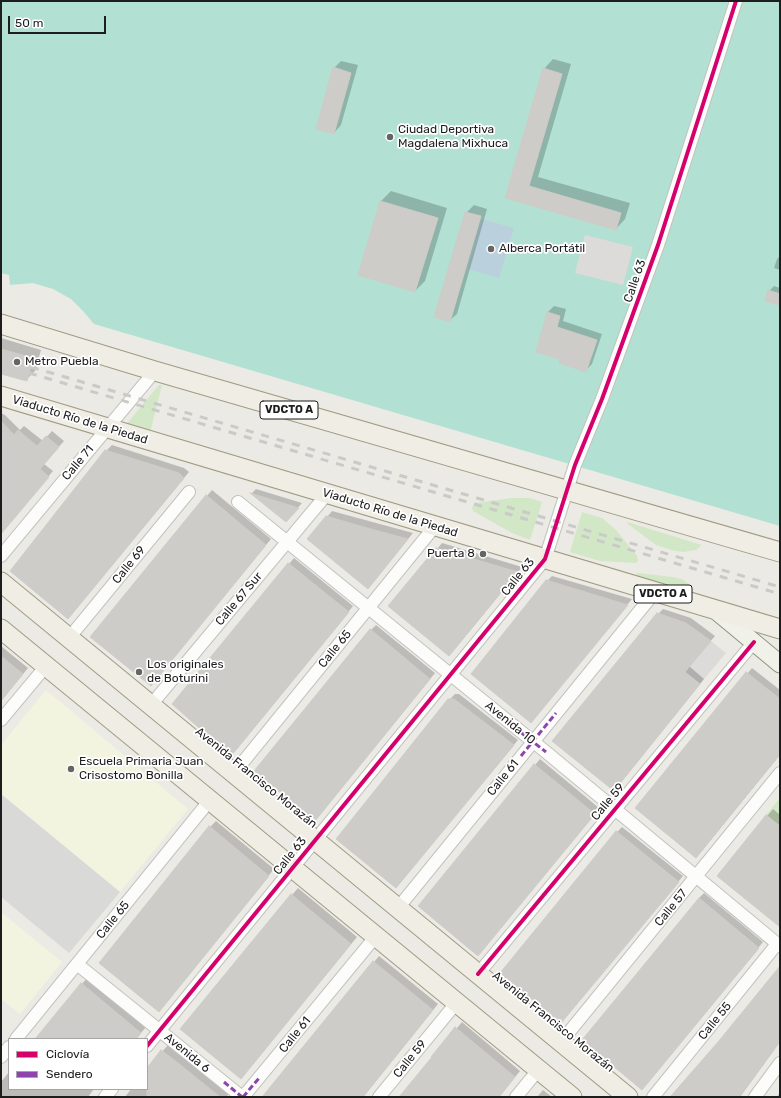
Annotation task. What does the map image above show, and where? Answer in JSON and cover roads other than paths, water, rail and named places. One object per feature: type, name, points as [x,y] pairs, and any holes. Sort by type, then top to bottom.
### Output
[{"type":"main road","name":"VDCTO A","points":[[1,324],[155,371],[780,552]]},
{"type":"main road","name":"Viaducto Río de la Piedad","points":[[1,396],[780,629]]},
{"type":"main road","name":"Avenida Francisco Morazán","points":[[1,582],[628,1097]]},
{"type":"main road","points":[[1,629],[572,1097]]},
{"type":"street","name":"Calle 63","points":[[148,1045],[545,559],[576,465],[602,399],[658,245],[736,1]]},
{"type":"street","name":"Calle 71","points":[[1,556],[155,371]]},
{"type":"street","name":"Calle 69","points":[[70,638],[189,492]]},
{"type":"street","name":"Calle 67 Sur","points":[[151,705],[326,494]]},
{"type":"street","name":"Avenida 10","points":[[238,502],[546,752],[779,945]]},
{"type":"street","name":"Calle 65","points":[[234,773],[435,526]]},
{"type":"street","name":"Calle 61","points":[[398,908],[654,592]]},
{"type":"street","points":[[714,609],[780,664]]},
{"type":"street","name":"Calle 59","points":[[478,974],[754,642]]},
{"type":"street","points":[[1,720],[46,666]]},
{"type":"street","name":"Calle 57","points":[[561,1042],[780,774]]},
{"type":"street","name":"Calle 65","points":[[17,1038],[210,800]]},
{"type":"street","name":"Calle 61","points":[[243,1097],[376,936]]},
{"type":"street","name":"Calle 55","points":[[653,1097],[779,945]]},
{"type":"street","name":"Avenida 6","points":[[77,964],[243,1097]]},
{"type":"street","name":"Calle 59","points":[[379,1097],[457,1002]]},
{"type":"street","points":[[1,1057],[8,1048]]},
{"type":"street","points":[[755,1097],[780,1063]]},
{"type":"street","points":[[516,1097],[539,1069]]},
{"type":"water","name":"Alberca Portátil","points":[[482,219],[514,228],[499,278],[468,269]]},
{"type":"railway","points":[[31,367],[780,587]]},
{"type":"railway","points":[[29,373],[780,594]]},
{"type":"place","name":"Ciudad Deportiva Magdalena Mixhuca","points":[[390,137]]},
{"type":"place","name":"Alberca Portátil","points":[[491,249]]},
{"type":"place","name":"Metro Puebla","points":[[17,362]]},
{"type":"place","name":"Puerta 8","points":[[483,554]]},
{"type":"place","name":"Los originales de Boturini","points":[[139,672]]},
{"type":"place","name":"Escuela Primaria Juan Crisostomo Bonilla","points":[[71,769]]}]
